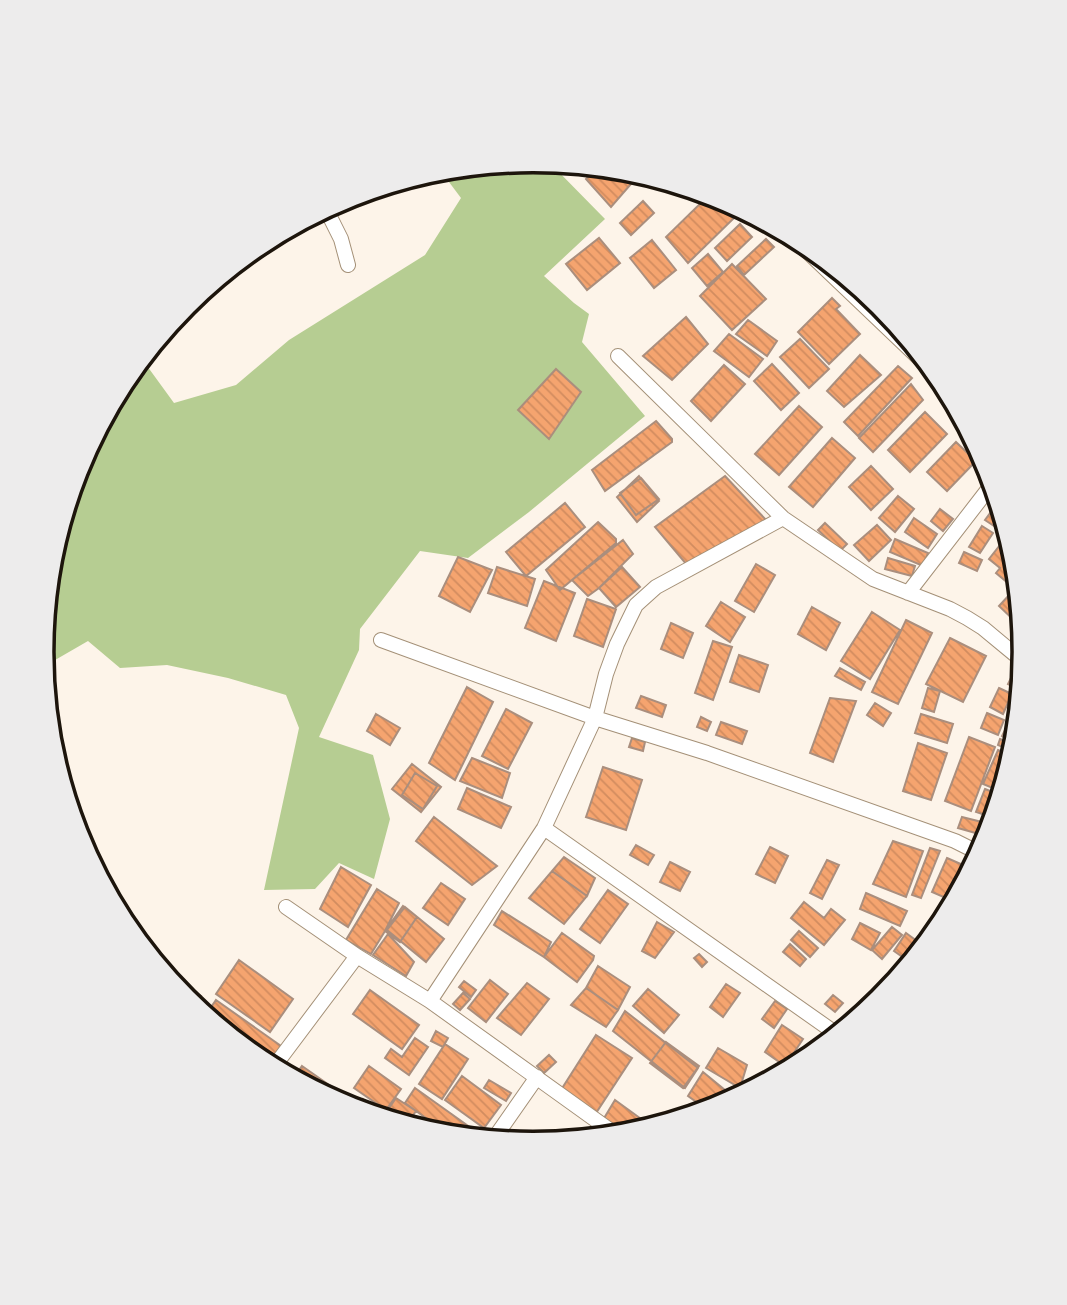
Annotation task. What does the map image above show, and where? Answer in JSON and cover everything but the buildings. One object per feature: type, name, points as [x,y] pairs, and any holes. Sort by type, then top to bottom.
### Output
[{"type":"street","points":[[331,219],[341,239],[348,265]]},
{"type":"street","points":[[618,356],[783,518],[873,579],[967,618],[1013,653]]},
{"type":"street","points":[[908,593],[985,493]]},
{"type":"street","points":[[429,1001],[544,828],[595,718],[606,674],[636,605],[656,587],[783,518]]},
{"type":"street","points":[[381,640],[595,718],[707,753],[970,848]]},
{"type":"street","points":[[544,828],[830,1029]]},
{"type":"street","points":[[286,907],[429,1001],[605,1127]]},
{"type":"street","points":[[280,1059],[357,956]]},
{"type":"street","points":[[499,1131],[537,1077]]},
{"type":"green space","points":[[502,174],[561,174],[605,219],[544,276],[589,314],[582,342],[645,416],[529,512],[468,558],[420,551],[360,629],[359,650],[319,737],[373,755],[390,819],[374,879],[339,863],[315,889],[264,890],[299,728],[286,695],[228,678],[167,665],[120,668],[88,641],[54,660],[58,590],[71,528],[91,469],[104,441],[118,413],[148,368],[174,403],[236,385],[289,340],[425,255],[461,198],[448,181]]}]
